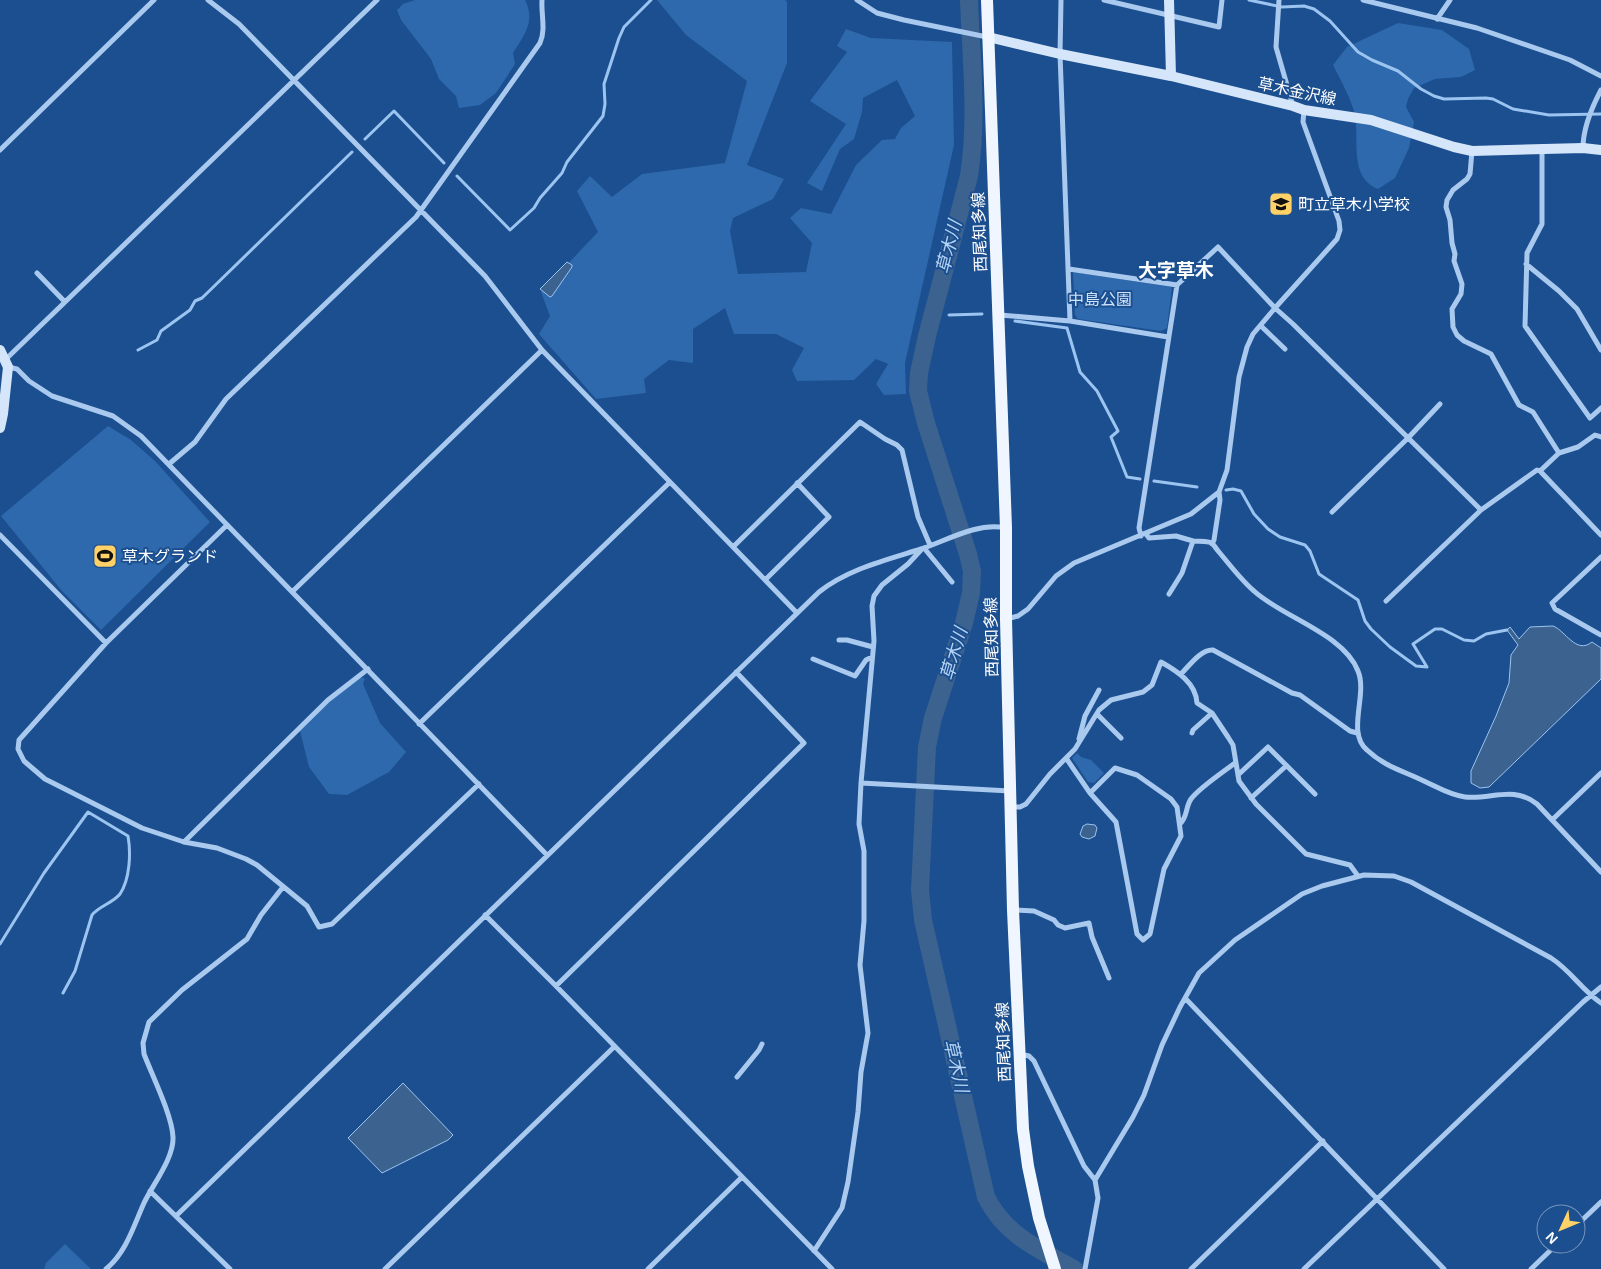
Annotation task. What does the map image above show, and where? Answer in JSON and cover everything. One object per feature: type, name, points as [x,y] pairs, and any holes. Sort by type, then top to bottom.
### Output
[{"type":"main road","name":"西尾知多線","points":[[987,0],[982,35],[999,315],[1006,528],[1006,619],[1014,910],[1023,1129],[1028,1166],[1039,1218],[1054,1267]]},
{"type":"main road","points":[[1169,0],[1171,76]]},
{"type":"main road","name":"草木金沢線","points":[[982,35],[1060,54],[1171,76],[1304,110],[1371,120],[1472,151],[1583,148],[1601,150]]},
{"type":"main road","points":[[0,350],[6,364],[5,397],[0,428]]},
{"type":"street","points":[[0,150],[154,0]]},
{"type":"street","points":[[208,0],[239,24],[485,276],[542,350],[797,613]]},
{"type":"street","points":[[377,0],[65,302],[6,364],[17,369],[29,381],[52,396],[113,416],[141,436],[547,855]]},
{"type":"street","points":[[169,464],[195,442],[226,399],[420,211],[540,43],[543,32],[542,0]]},
{"type":"street","points":[[856,0],[877,13],[924,25],[982,35]]},
{"type":"street","points":[[1061,0],[1060,54],[1070,321]]},
{"type":"street","points":[[1104,0],[1219,27],[1222,0]]},
{"type":"street","points":[[1363,0],[1477,28],[1570,60],[1601,76]]},
{"type":"street","points":[[1437,19],[1450,0]]},
{"type":"street","points":[[1279,2],[1276,47],[1293,106]]},
{"type":"street","points":[[1583,148],[1583,135],[1601,90]]},
{"type":"street","points":[[1212,544],[1220,500],[1219,492],[1227,470],[1239,377],[1247,347],[1253,334],[1333,244],[1340,230],[1339,222],[1303,122],[1304,110]]},
{"type":"street","points":[[1542,150],[1542,224],[1527,253],[1525,326],[1590,418],[1601,408]]},
{"type":"street","points":[[1472,151],[1470,174],[1467,179],[1453,190],[1447,200],[1446,207],[1450,220],[1452,243],[1456,254],[1454,261],[1462,284],[1461,294],[1452,309],[1453,327],[1457,335],[1464,341],[1491,354],[1519,405],[1533,412],[1560,453]]},
{"type":"street","points":[[1481,510],[1275,308],[1218,247],[1177,285],[1139,528],[1143,535],[1149,538],[1181,536],[1193,541],[1212,544],[1255,592],[1340,646],[1358,670],[1360,679],[1357,733],[1360,743],[1385,765],[1428,782],[1443,792],[1458,796],[1475,798],[1506,793],[1529,797],[1601,872]]},
{"type":"street","points":[[1526,264],[1559,291],[1577,309],[1601,350]]},
{"type":"street","points":[[1068,268],[1177,285]]},
{"type":"street","points":[[37,273],[65,302]]},
{"type":"street","points":[[999,315],[1070,321],[1168,337]]},
{"type":"street","points":[[1261,326],[1285,349]]},
{"type":"street","points":[[292,592],[542,350]]},
{"type":"street","points":[[1332,512],[1440,404]]},
{"type":"street","points":[[734,547],[860,422],[902,450],[918,517],[930,545]]},
{"type":"street","points":[[1386,601],[1481,510],[1533,472],[1540,471],[1560,453],[1578,447],[1595,435],[1601,437]]},
{"type":"street","points":[[1540,471],[1601,535]]},
{"type":"street","points":[[419,724],[670,482]]},
{"type":"street","points":[[765,580],[829,517],[798,483]]},
{"type":"street","points":[[1006,619],[1018,616],[1028,609],[1056,576],[1074,564],[1191,514],[1219,492]]},
{"type":"street","points":[[227,525],[106,643],[19,740],[18,749],[24,761],[45,779],[142,828],[184,842],[217,848],[246,859],[273,877],[307,906],[319,926],[325,927],[332,924],[479,784]]},
{"type":"street","points":[[177,1215],[818,592],[833,581],[901,554],[974,530],[995,526],[1006,528]]},
{"type":"street","points":[[0,535],[106,643]]},
{"type":"street","points":[[1169,594],[1182,574],[1193,541]]},
{"type":"street","points":[[923,548],[952,582]]},
{"type":"street","points":[[814,1251],[842,1208],[858,1112],[861,1072],[868,1034],[860,965],[864,920],[864,851],[859,824],[873,647],[872,606],[874,596],[882,585],[908,564],[923,548]]},
{"type":"street","points":[[1601,557],[1552,603],[1556,609],[1601,635]]},
{"type":"street","points":[[839,640],[847,640],[873,647]]},
{"type":"street","points":[[1181,674],[1198,656],[1209,649],[1213,650],[1300,696],[1350,731],[1357,733]]},
{"type":"street","points":[[813,658],[855,676],[866,660],[872,657]]},
{"type":"street","points":[[1012,807],[1020,807],[1026,804],[1050,774],[1075,750],[1097,714],[1111,700],[1143,692],[1152,686],[1161,662],[1181,674],[1197,694],[1197,703],[1212,713],[1232,745],[1239,781],[1251,798],[1306,854],[1350,865],[1358,876]]},
{"type":"street","points":[[184,842],[328,700],[368,669]]},
{"type":"street","points":[[556,986],[804,743],[736,672]]},
{"type":"street","points":[[1080,740],[1081,727],[1099,690]]},
{"type":"street","points":[[1192,733],[1212,713]]},
{"type":"street","points":[[1097,714],[1121,738]]},
{"type":"street","points":[[1238,775],[1268,747],[1314,794]]},
{"type":"street","points":[[1066,758],[1090,793],[1116,822],[1138,934],[1143,940],[1150,934],[1164,869],[1181,836],[1177,807],[1171,799],[1137,775],[1116,768],[1090,793]]},
{"type":"street","points":[[1180,824],[1185,819],[1188,805],[1193,797],[1235,763]]},
{"type":"street","points":[[1251,798],[1286,766]]},
{"type":"street","points":[[1552,820],[1601,773]]},
{"type":"street","points":[[861,783],[1011,791]]},
{"type":"street","points":[[1095,1180],[1134,1118],[1162,1045],[1199,973],[1235,940],[1302,894],[1322,886],[1358,876],[1375,874],[1394,876],[1411,882],[1550,958],[1567,970],[1591,997],[1601,1003]]},
{"type":"street","points":[[106,1269],[120,1254],[133,1230],[150,1191],[169,1155],[173,1137],[167,1112],[144,1054],[142,1043],[149,1022],[175,996],[247,938],[261,915],[283,887]]},
{"type":"street","points":[[1014,910],[1034,911],[1054,920],[1058,925],[1065,928],[1089,922],[1092,937],[1109,978]]},
{"type":"street","points":[[485,915],[832,1269]]},
{"type":"street","points":[[1304,1269],[1583,1002],[1601,987]]},
{"type":"street","points":[[1185,998],[1444,1269]]},
{"type":"street","points":[[737,1077],[762,1044]]},
{"type":"street","points":[[385,1269],[614,1047]]},
{"type":"street","points":[[1020,1054],[1029,1056],[1034,1061],[1076,1150],[1088,1173],[1095,1180],[1098,1198],[1085,1267]]},
{"type":"street","points":[[1191,1269],[1323,1141]]},
{"type":"street","points":[[648,1269],[742,1177]]},
{"type":"street","points":[[150,1191],[177,1215],[230,1269]]},
{"type":"street","points":[[1586,1216],[1601,1202]]},
{"type":"street","points":[[1531,1269],[1547,1254]]},
{"type":"green space","points":[[415,0],[525,0],[528,8],[529,22],[525,34],[513,53],[515,64],[496,93],[480,105],[459,108],[456,96],[439,79],[431,59],[401,20],[397,10],[403,4]]},
{"type":"green space","points":[[657,0],[785,0],[787,2],[787,63],[747,165],[784,179],[773,199],[733,218],[730,231],[738,274],[806,272],[812,243],[790,218],[801,208],[831,214],[856,165],[882,140],[895,139],[901,128],[915,116],[897,80],[863,98],[862,112],[854,139],[840,149],[822,191],[807,183],[846,124],[810,101],[847,52],[837,46],[846,29],[871,38],[952,42],[954,145],[905,363],[906,394],[884,395],[876,384],[888,364],[876,359],[854,380],[797,381],[792,370],[804,348],[776,334],[734,334],[725,308],[693,329],[693,363],[669,360],[644,379],[646,393],[596,399],[539,334],[550,316],[541,292],[598,232],[577,191],[590,176],[612,197],[642,174],[725,163],[747,81],[686,35]]},
{"type":"green space","points":[[1398,23],[1442,30],[1469,49],[1475,70],[1461,77],[1435,79],[1414,88],[1406,107],[1414,122],[1409,148],[1395,178],[1378,189],[1368,183],[1358,165],[1353,108],[1333,65],[1347,47]]},
{"type":"green space","name":"中島公園","points":[[1073,272],[1172,287],[1167,328],[1161,331],[1078,319],[1075,315]]},
{"type":"green space","name":"草木グランド","points":[[108,426],[131,440],[155,461],[210,522],[101,630],[62,591],[1,516]]},
{"type":"green space","points":[[360,678],[365,678],[363,684],[380,723],[406,752],[389,772],[347,795],[329,794],[309,767],[300,731],[328,703]]},
{"type":"green space","points":[[1077,753],[1081,757],[1091,760],[1104,773],[1094,783],[1088,782],[1072,758]]},
{"type":"green space","points":[[65,1244],[91,1269],[44,1269],[46,1263]]},
{"type":"shaded area","points":[[567,262],[572,267],[550,297],[540,289]]},
{"type":"shaded area","points":[[1553,626],[1576,644],[1581,646],[1592,642],[1601,648],[1601,679],[1489,787],[1480,788],[1471,783],[1471,771],[1509,683],[1511,655],[1518,645],[1507,630],[1510,627],[1519,639],[1530,627]]},
{"type":"shaded area","points":[[1087,824],[1095,825],[1097,828],[1095,836],[1089,839],[1082,837],[1080,834],[1083,826]]},
{"type":"shaded area","points":[[403,1083],[453,1135],[448,1140],[382,1173],[348,1138]]},
{"type":"waterway","points":[[457,176],[510,230],[534,208],[603,116],[605,104],[604,84],[619,38],[624,27],[651,0]]},
{"type":"waterway","name":"草木川","points":[[969,0],[973,110],[972,154],[969,176],[927,336],[919,373],[918,391],[926,423],[968,554],[972,571],[971,593],[964,623],[933,718],[927,747],[920,890],[923,920],[986,1197],[994,1210],[1013,1231],[1035,1247],[1074,1269]]},
{"type":"waterway","points":[[1249,0],[1282,7],[1304,6],[1314,9],[1330,21],[1358,52],[1398,71],[1421,89],[1434,96],[1444,99],[1493,99],[1513,109],[1549,115],[1601,114]]},
{"type":"waterway","points":[[365,139],[394,111],[444,163]]},
{"type":"waterway","points":[[138,350],[157,340],[161,331],[190,310],[195,301],[202,298],[352,152]]},
{"type":"waterway","points":[[949,315],[982,314]]},
{"type":"waterway","points":[[1015,321],[1067,328],[1080,372],[1097,391],[1118,431],[1111,437],[1127,477],[1140,479]]},
{"type":"waterway","points":[[1154,481],[1197,487]]},
{"type":"waterway","points":[[1226,490],[1241,491],[1254,514],[1268,529],[1280,537],[1305,545],[1310,551],[1319,574],[1358,600],[1365,621],[1371,629],[1390,647],[1416,666],[1427,667],[1413,644],[1435,629],[1442,629],[1464,640],[1474,641],[1486,634],[1507,630]]},
{"type":"waterway","points":[[0,944],[44,873],[88,812],[128,836],[129,866],[126,881],[120,894],[92,915],[75,971],[63,993]]},
{"type":"place","name":"町立草木小学校","points":[[1281,204]]},
{"type":"place","name":"草木グランド","points":[[105,556]]},
{"type":"district","name":"大字草木","points":[[1176,270]]}]
